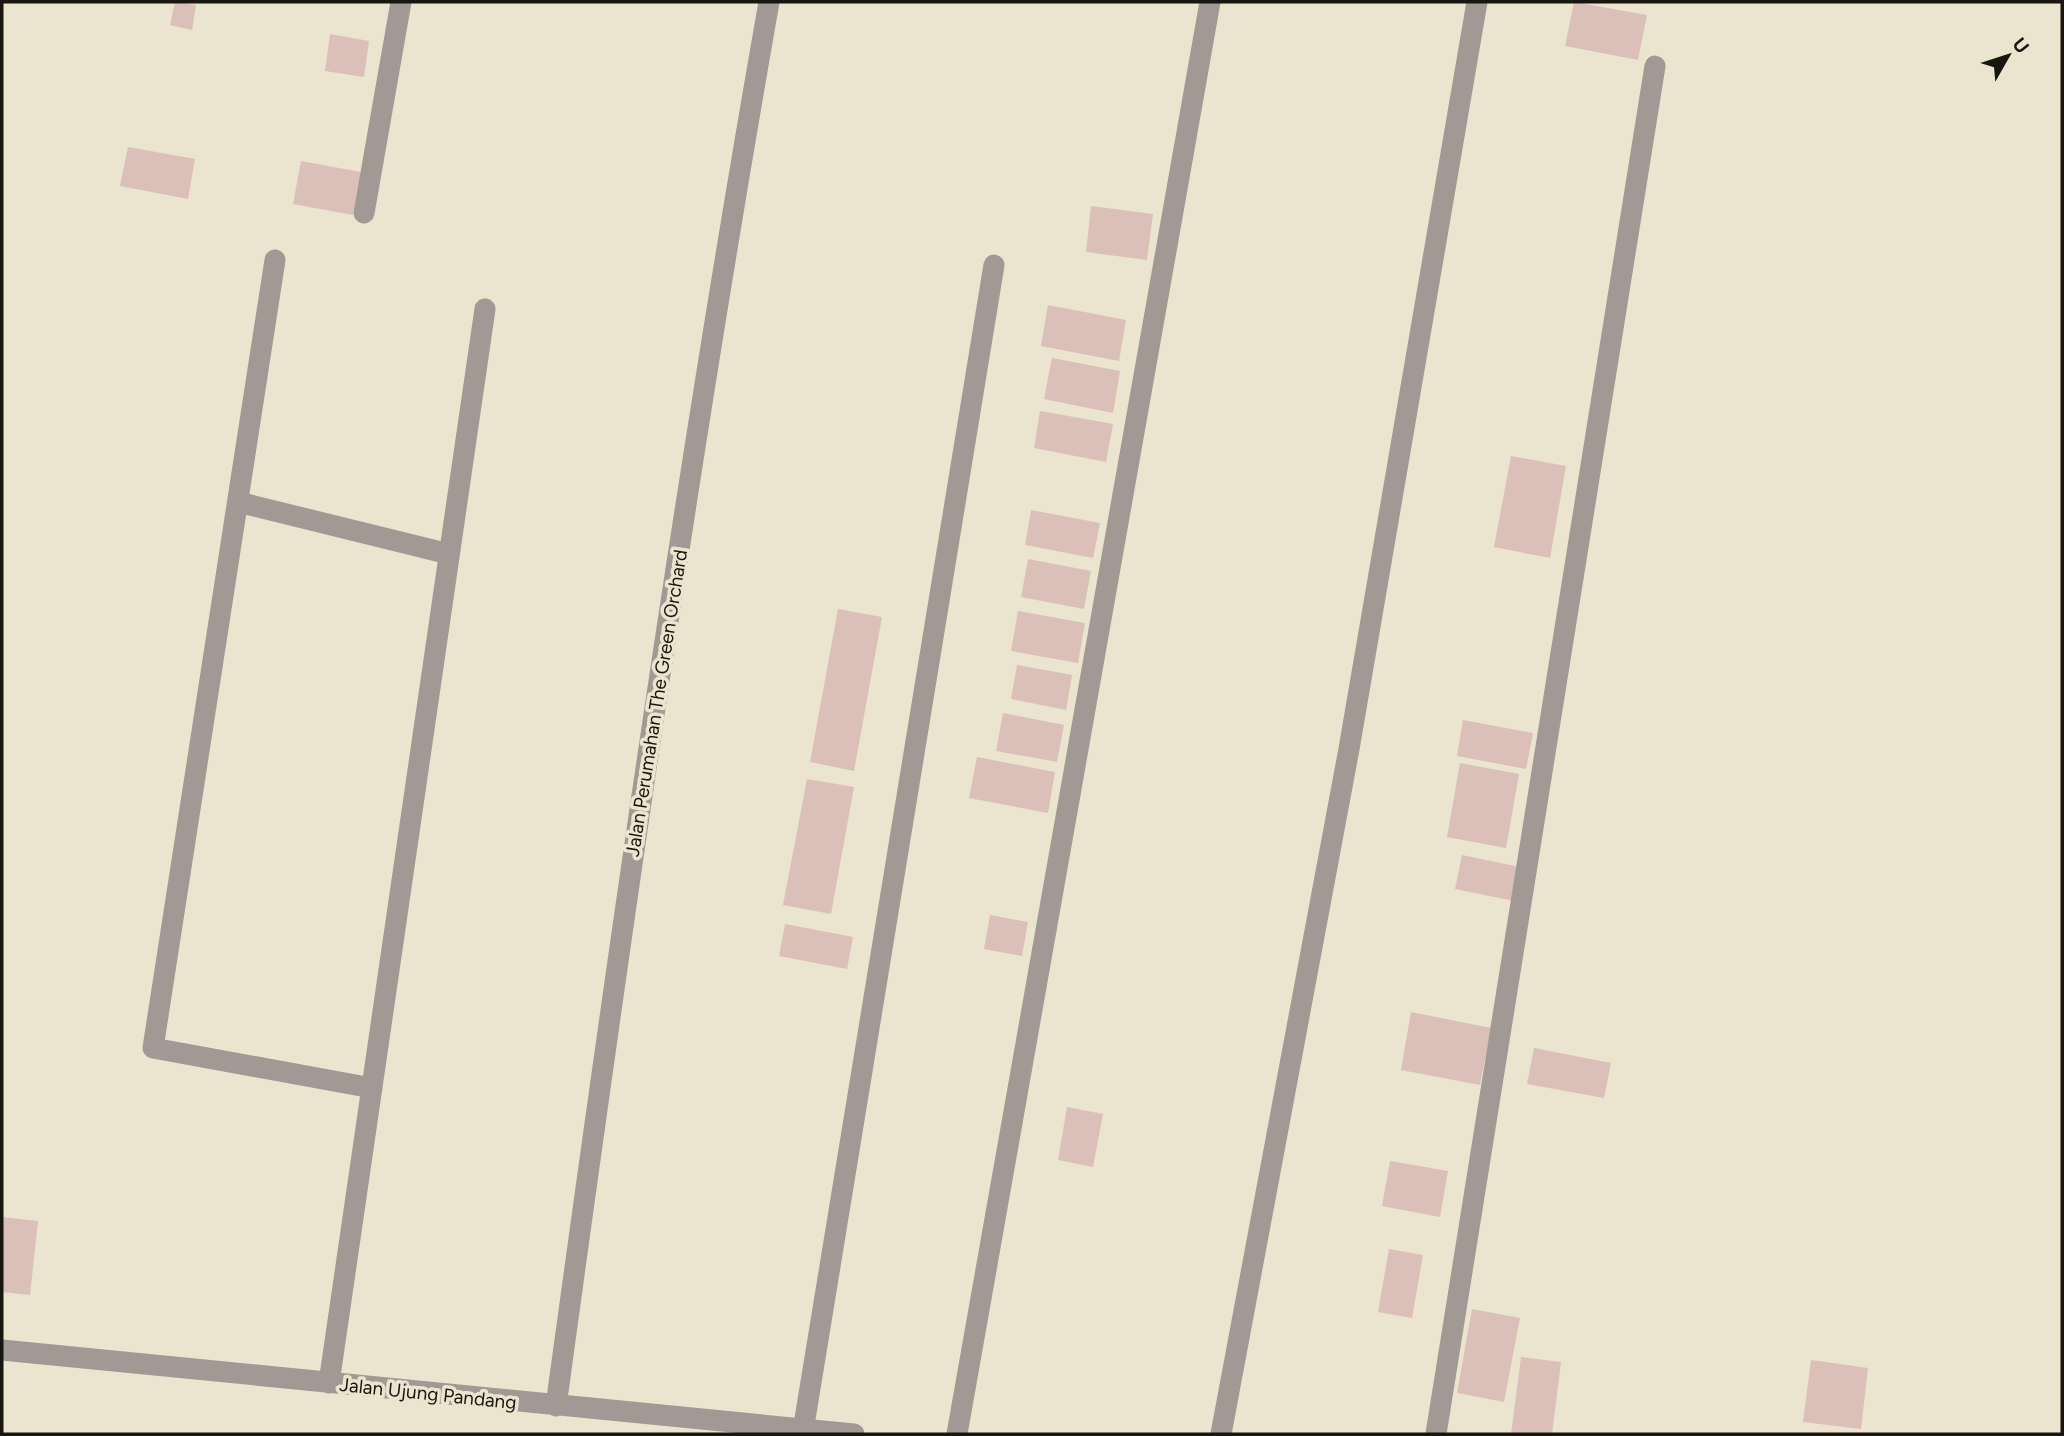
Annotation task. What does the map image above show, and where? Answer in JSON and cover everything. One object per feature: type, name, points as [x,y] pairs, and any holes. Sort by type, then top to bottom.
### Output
[{"type":"street","points":[[364,213],[401,2]]},
{"type":"street","name":"Jalan Perumahan The Green Orchard","points":[[556,1406],[624,906],[737,183],[769,2]]},
{"type":"street","points":[[957,1434],[1210,2]]},
{"type":"street","points":[[1221,1434],[1349,749],[1477,2]]},
{"type":"street","points":[[1436,1434],[1655,66]]},
{"type":"street","points":[[275,260],[153,1048],[349,1087],[372,1088]]},
{"type":"street","points":[[803,1430],[995,265]]},
{"type":"street","points":[[329,1383],[485,309]]},
{"type":"street","points":[[237,502],[449,554]]},
{"type":"street","name":"Jalan Ujung Pandang","points":[[2,1350],[854,1434]]},
{"type":"building","points":[[175,2],[196,5],[192,30],[170,25]]},
{"type":"building","points":[[1574,2],[1647,15],[1638,60],[1565,46]]},
{"type":"building","points":[[330,34],[369,41],[364,77],[325,71]]},
{"type":"building","points":[[128,147],[195,159],[188,199],[120,186]]},
{"type":"building","points":[[301,161],[361,172],[353,215],[293,204]]},
{"type":"building","points":[[1091,206],[1153,214],[1147,260],[1086,252]]},
{"type":"building","points":[[1048,305],[1126,320],[1119,361],[1041,346]]},
{"type":"building","points":[[1052,358],[1120,371],[1113,413],[1044,399]]},
{"type":"building","points":[[1040,411],[1113,424],[1106,462],[1034,448]]},
{"type":"building","points":[[1511,456],[1566,466],[1550,558],[1494,547]]},
{"type":"building","points":[[1031,510],[1100,523],[1093,558],[1025,545]]},
{"type":"building","points":[[1028,559],[1091,571],[1084,609],[1021,597]]},
{"type":"building","points":[[838,609],[882,617],[854,771],[810,762]]},
{"type":"building","points":[[1018,611],[1085,623],[1078,663],[1011,651]]},
{"type":"building","points":[[1017,665],[1072,675],[1066,710],[1011,699]]},
{"type":"building","points":[[1003,713],[1064,725],[1057,762],[996,751]]},
{"type":"building","points":[[1463,720],[1533,733],[1526,769],[1457,756]]},
{"type":"building","points":[[977,757],[1055,772],[1048,813],[969,798]]},
{"type":"building","points":[[1460,763],[1519,774],[1506,848],[1447,837]]},
{"type":"building","points":[[807,779],[854,787],[831,914],[783,905]]},
{"type":"building","points":[[1462,855],[1520,867],[1514,901],[1455,889]]},
{"type":"building","points":[[990,915],[1028,922],[1022,956],[984,949]]},
{"type":"building","points":[[785,924],[853,937],[847,969],[779,956]]},
{"type":"building","points":[[1411,1012],[1491,1028],[1480,1085],[1401,1070]]},
{"type":"building","points":[[1534,1048],[1611,1063],[1604,1098],[1527,1084]]},
{"type":"building","points":[[1067,1107],[1103,1114],[1093,1167],[1058,1160]]},
{"type":"building","points":[[1390,1161],[1448,1171],[1440,1217],[1382,1206]]},
{"type":"building","points":[[2,1217],[38,1221],[30,1295],[2,1292]]},
{"type":"building","points":[[1389,1249],[1423,1255],[1412,1318],[1378,1312]]},
{"type":"building","points":[[1472,1309],[1520,1318],[1504,1402],[1457,1393]]},
{"type":"building","points":[[1521,1357],[1561,1362],[1552,1434],[1511,1434]]},
{"type":"building","points":[[1811,1360],[1868,1368],[1861,1429],[1803,1422]]}]
